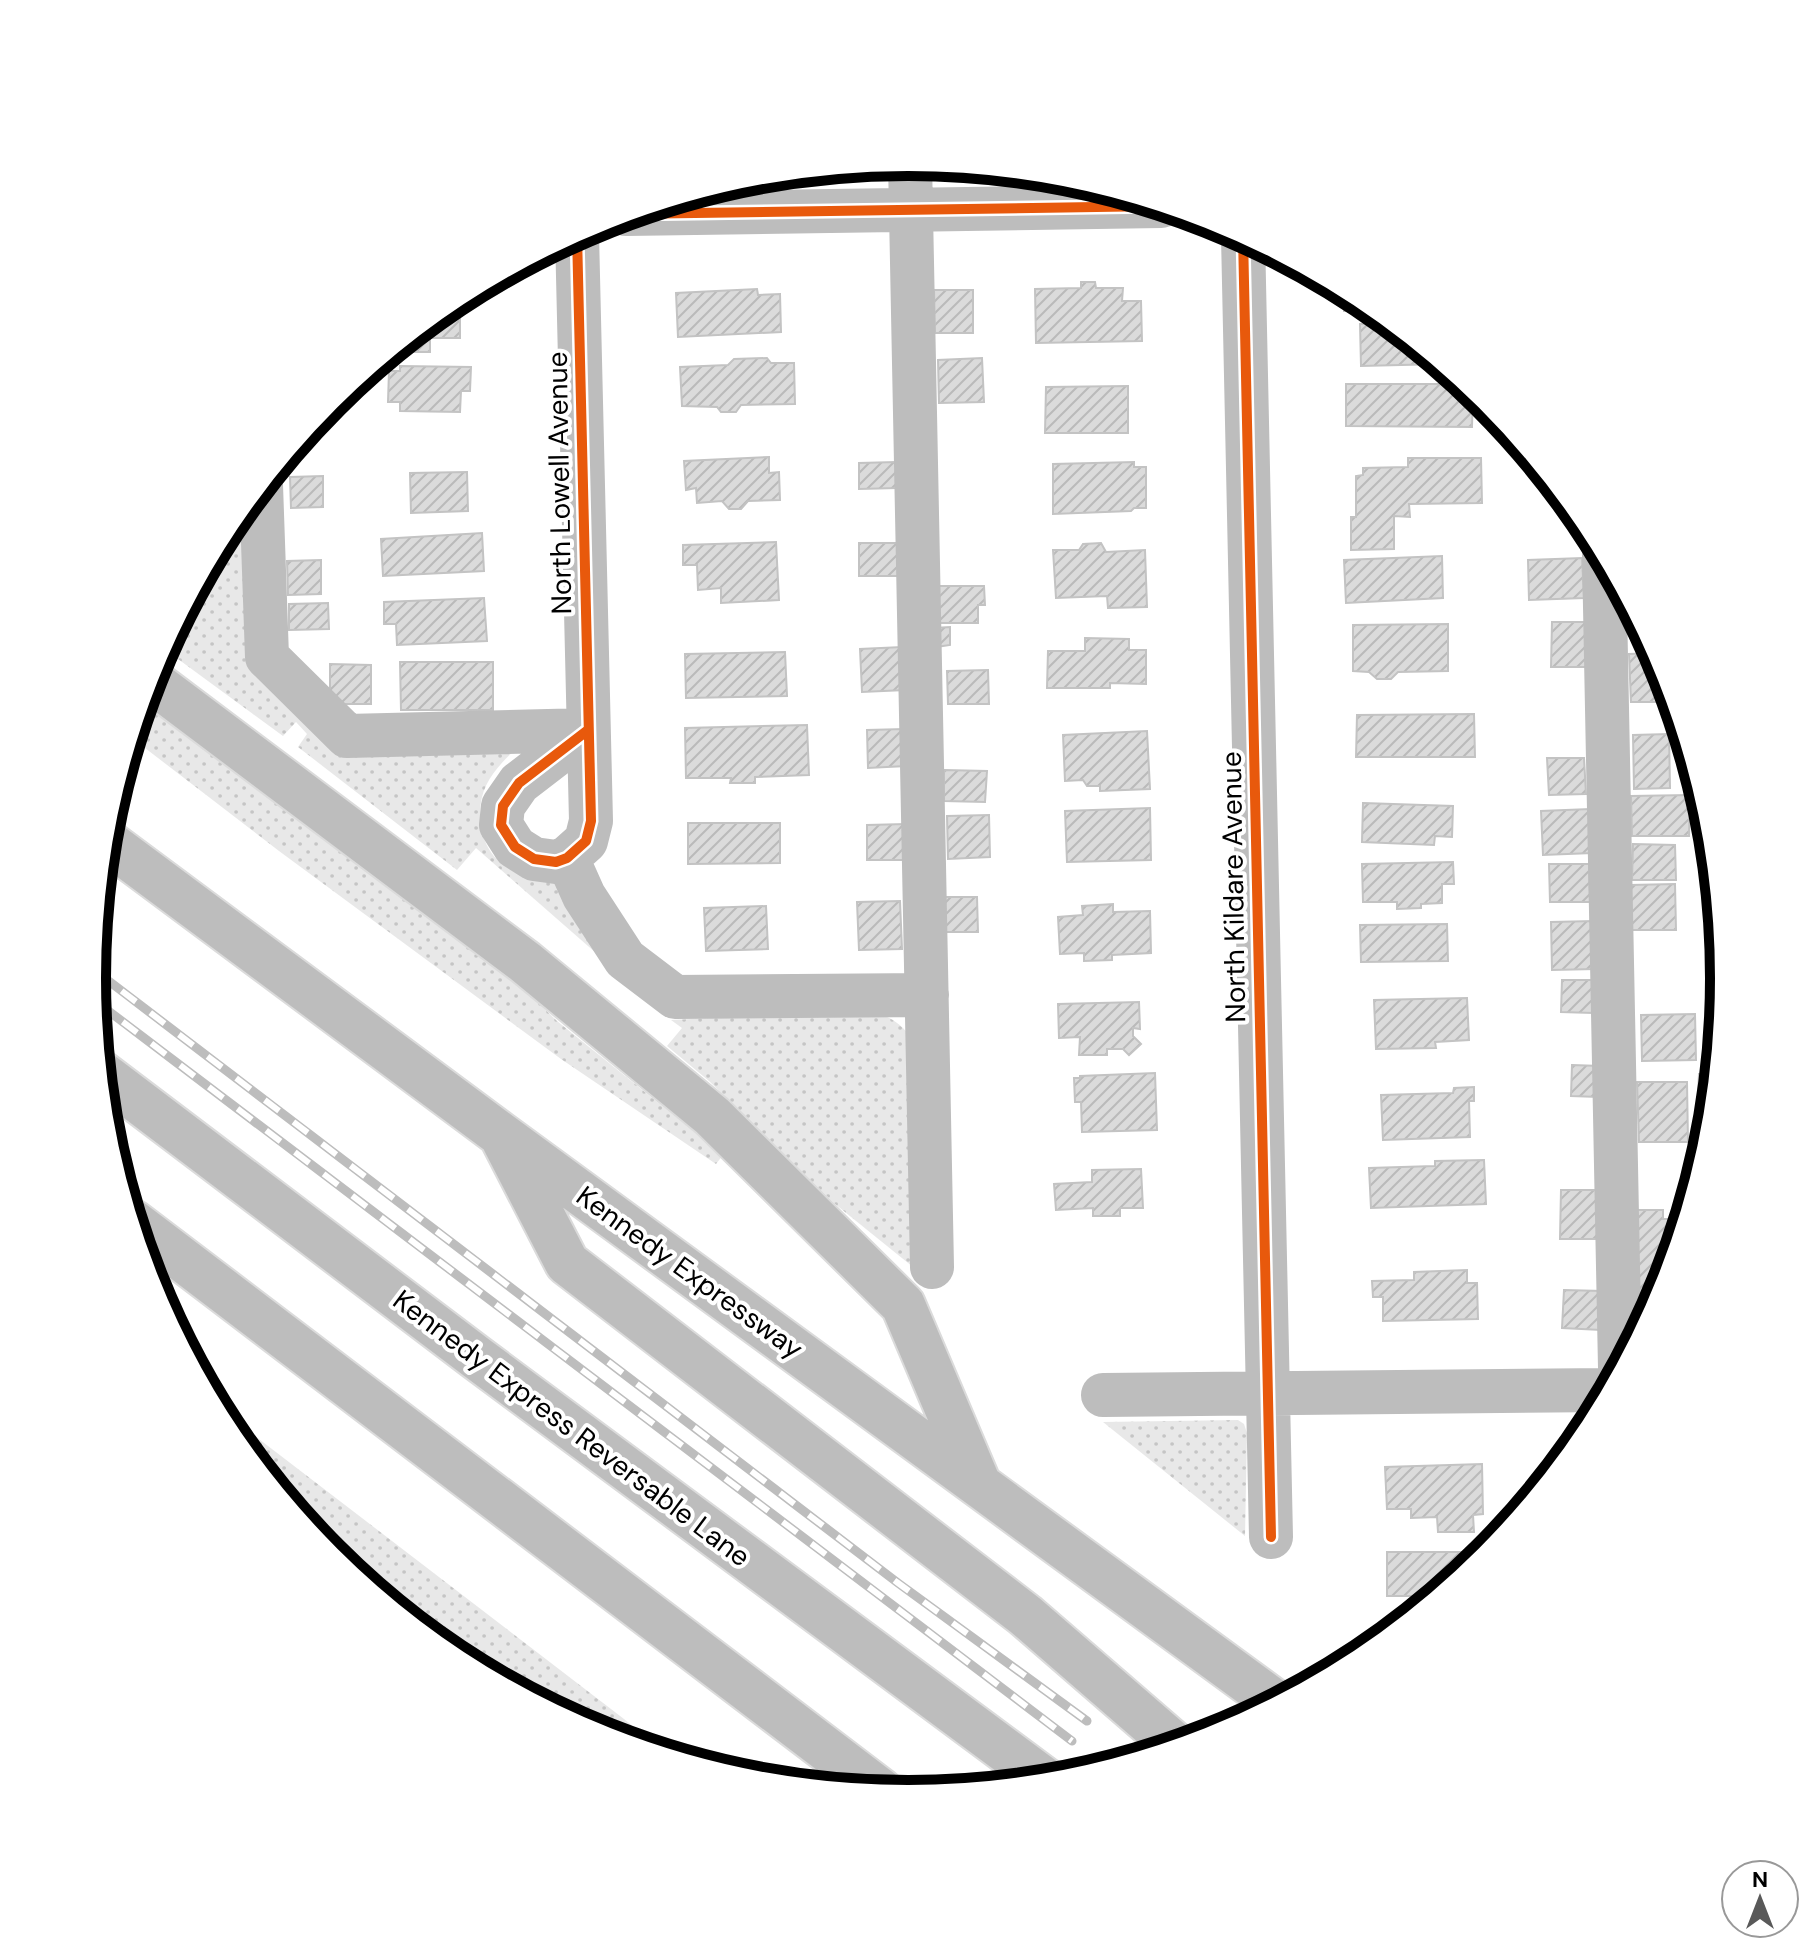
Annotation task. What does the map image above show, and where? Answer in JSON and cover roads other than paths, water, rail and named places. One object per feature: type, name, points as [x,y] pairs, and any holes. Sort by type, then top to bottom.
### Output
[{"type":"main road","points":[[910,176],[932,1267]]},
{"type":"main road","points":[[665,213],[1128,207]]},
{"type":"main road","name":"North Lowell Avenue","points":[[567,858],[586,841],[591,821],[577,247]]},
{"type":"main road","name":"North Kildare Avenue","points":[[1243,249],[1271,1537]]},
{"type":"main road","points":[[262,503],[267,657],[347,736],[588,730]]},
{"type":"main road","points":[[1604,579],[1620,1347]]},
{"type":"main road","points":[[161,688],[525,962],[712,1116],[903,1305],[978,1482]]},
{"type":"main road","points":[[588,730],[519,783],[503,806],[501,825],[515,847],[534,859],[556,862],[567,858],[584,896],[625,959],[675,997],[927,995]]},
{"type":"main road","name":"Kennedy Expressway","points":[[117,849],[1266,1695]]},
{"type":"main road","name":"Kennedy Express Reversable Lane","points":[[113,1082],[477,1358],[1031,1770]]},
{"type":"main road","points":[[500,1134],[567,1263],[1025,1615],[1166,1737]]},
{"type":"main road","points":[[149,1234],[864,1778]]},
{"type":"main road","points":[[1103,1395],[1596,1390]]},
{"type":"railway","points":[[106,979],[898,1583],[1087,1721]]},
{"type":"railway","points":[[107,1010],[1072,1741]]}]
